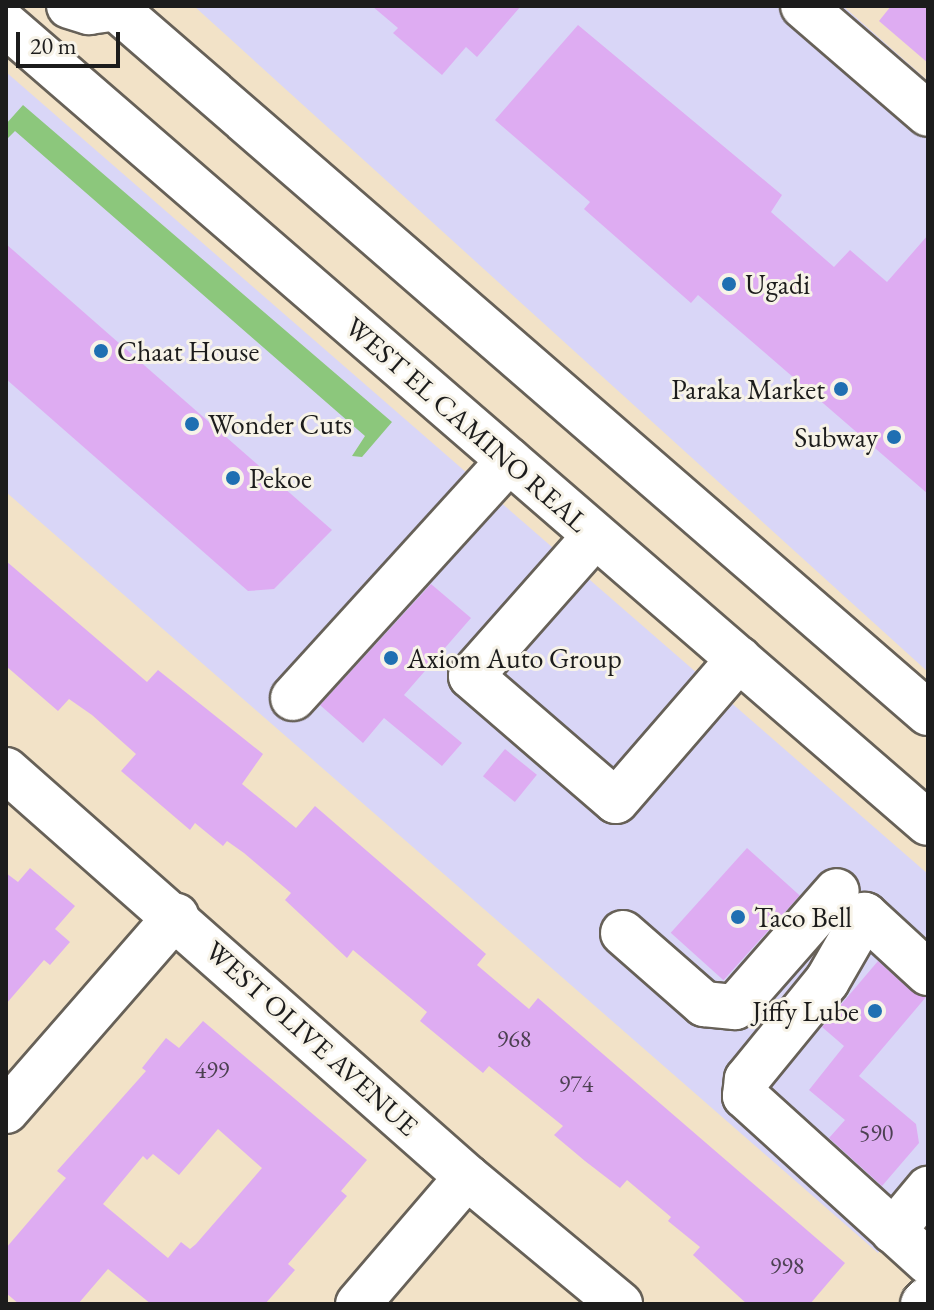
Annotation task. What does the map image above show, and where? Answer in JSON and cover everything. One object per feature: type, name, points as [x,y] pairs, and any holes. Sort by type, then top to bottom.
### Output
[{"type":"main road","points":[[69,6],[89,12],[114,7],[924,702]]},
{"type":"main road","points":[[803,6],[928,114]]},
{"type":"main road","name":"WEST EL CAMINO REAL","points":[[6,25],[928,823]]},
{"type":"main road","points":[[293,698],[509,461]]},
{"type":"main road","points":[[595,536],[471,676],[616,801],[739,659]]},
{"type":"main road","name":"WEST OLIVE AVENUE","points":[[6,770],[176,916],[467,1177],[620,1304]]},
{"type":"main road","points":[[623,933],[704,1004],[735,1007],[851,903]]},
{"type":"main road","points":[[851,903],[928,973]]},
{"type":"main road","points":[[851,903],[827,981],[747,1079],[745,1096],[928,1262]]},
{"type":"main road","points":[[6,1111],[176,916]]},
{"type":"main road","points":[[358,1304],[467,1177]]},
{"type":"main road","points":[[893,1231],[928,1189]]},
{"type":"main road","points":[[923,1304],[928,1299]]},
{"type":"shaded area","points":[[194,6],[843,6],[928,81],[928,672]]},
{"type":"shaded area","points":[[6,72],[928,874],[928,1195],[878,1253],[6,492]]},
{"type":"green space","points":[[23,105],[392,422],[362,457],[352,456],[365,436],[15,131],[6,140],[6,124]]},
{"type":"building","points":[[372,6],[521,6],[477,57],[466,47],[442,75],[393,33],[398,28]]},
{"type":"building","points":[[891,6],[928,6],[928,63],[879,21]]},
{"type":"building","points":[[578,25],[782,195],[771,212],[834,267],[850,250],[887,282],[928,235],[928,494],[698,295],[691,303],[584,209],[590,202],[495,120]]},
{"type":"building","points":[[6,244],[332,530],[274,589],[248,591],[6,379]]},
{"type":"building","points":[[6,561],[147,682],[158,670],[263,754],[242,784],[296,828],[315,806],[486,954],[477,965],[529,1009],[538,998],[845,1263],[810,1304],[747,1304],[693,1255],[700,1247],[668,1221],[671,1217],[627,1180],[620,1188],[585,1161],[554,1135],[563,1126],[489,1066],[483,1073],[420,1021],[427,1012],[353,950],[347,958],[285,900],[291,893],[227,841],[223,846],[195,823],[190,830],[121,771],[136,754],[92,715],[69,699],[58,711],[6,666]]},
{"type":"building","name":"Axiom Auto Group","points":[[431,584],[471,618],[404,695],[462,743],[442,766],[384,718],[363,743],[320,705]]},
{"type":"building","points":[[505,749],[537,775],[515,802],[483,776]]},
{"type":"building","name":"Taco Bell","points":[[747,848],[800,896],[723,980],[671,933]]},
{"type":"building","points":[[30,868],[75,906],[55,929],[70,942],[50,965],[44,960],[6,1004],[6,873],[18,882]]},
{"type":"building","points":[[878,961],[911,991],[926,997],[859,1076],[916,1124],[919,1143],[882,1186],[829,1138],[845,1120],[809,1090],[844,1046],[822,1027]]},
{"type":"building","points":[[203,1021],[367,1160],[341,1191],[347,1196],[288,1264],[295,1270],[265,1304],[151,1304],[108,1269],[78,1304],[19,1304],[6,1293],[6,1248],[66,1178],[57,1171],[146,1071],[142,1068],[166,1038],[179,1048]],"holes":[[[218,1129],[262,1168],[196,1244],[190,1249],[181,1242],[168,1258],[103,1204],[143,1156],[147,1160],[153,1154],[179,1175]]]},
{"type":"place","name":"Ugadi","points":[[729,284]]},
{"type":"place","name":"Chaat House","points":[[101,351]]},
{"type":"place","name":"Paraka Market","points":[[841,389]]},
{"type":"place","name":"Wonder Cuts","points":[[192,424]]},
{"type":"place","name":"Subway","points":[[894,437]]},
{"type":"place","name":"Pekoe","points":[[233,478]]},
{"type":"place","name":"Axiom Auto Group","points":[[391,658]]},
{"type":"place","name":"Taco Bell","points":[[738,917]]},
{"type":"place","name":"Jiffy Lube","points":[[875,1011]]}]
